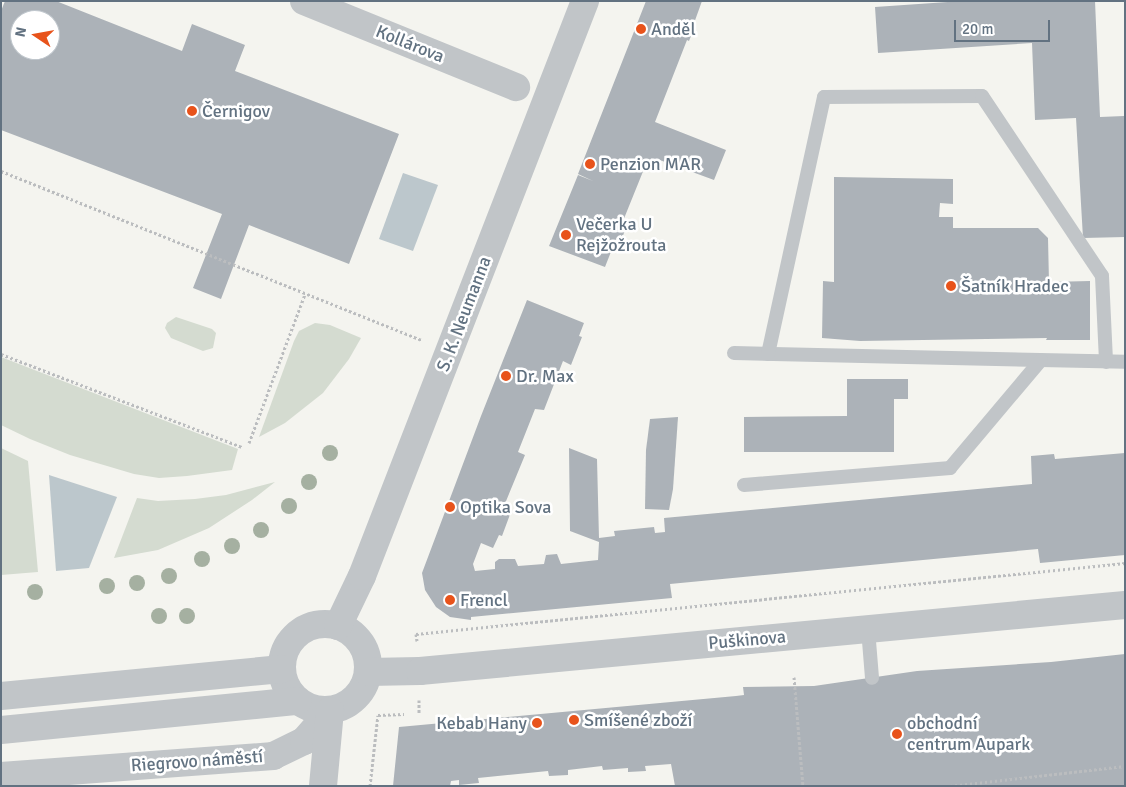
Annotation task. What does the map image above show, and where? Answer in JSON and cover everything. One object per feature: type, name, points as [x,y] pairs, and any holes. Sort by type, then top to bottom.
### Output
[{"type":"street","name":"Kollárova","points":[[304,1],[516,87]]},
{"type":"street","name":"S. K. Neumanna","points":[[338,626],[362,576],[585,1]]},
{"type":"street","name":"Puškinova","points":[[368,672],[420,671],[1125,605]]},
{"type":"street","points":[[324,623],[338,626],[350,632],[360,641],[366,653],[368,672],[360,693],[350,703],[330,711],[310,708],[298,701],[289,692],[282,669],[283,655],[289,643],[299,632],[311,626],[324,623]]},
{"type":"street","points":[[1,696],[282,669]]},
{"type":"street","points":[[1,730],[298,701]]},
{"type":"street","points":[[323,786],[330,711]]},
{"type":"street","name":"Riegrovo náměstí","points":[[1,776],[273,756],[304,741],[330,711]]},
{"type":"lane","points":[[768,354],[824,97],[982,96],[1102,276],[1106,362]]},
{"type":"lane","points":[[734,353],[1125,362]]},
{"type":"lane","points":[[744,485],[950,468],[1040,360]]},
{"type":"lane","points":[[868,629],[872,678]]},
{"type":"path","points":[[1,172],[450,351]]},
{"type":"path","points":[[249,443],[305,294]]},
{"type":"path","points":[[1,354],[242,447]]},
{"type":"path","points":[[416,634],[1125,563]]},
{"type":"path","points":[[794,677],[803,786]]},
{"type":"path","points":[[370,786],[378,715],[404,714]]},
{"type":"path","points":[[950,786],[1125,766]]},
{"type":"shaded area","points":[[403,173],[438,185],[413,251],[379,239]]},
{"type":"shaded area","points":[[176,317],[212,329],[216,333],[213,348],[203,351],[171,338],[165,328],[167,323]]},
{"type":"shaded area","points":[[315,323],[330,325],[361,338],[349,359],[323,393],[285,423],[259,437],[294,341],[299,331]]},
{"type":"shaded area","points":[[1,357],[238,449],[232,470],[159,478],[134,474],[70,455],[1,425]]},
{"type":"shaded area","points":[[1,448],[28,461],[38,572],[1,575]]},
{"type":"shaded area","points":[[49,475],[117,497],[89,568],[56,571]]},
{"type":"shaded area","points":[[275,482],[252,500],[209,528],[158,550],[114,558],[137,498],[158,501],[195,499],[226,495]]},
{"type":"building","points":[[5,1],[56,1],[182,51],[192,24],[245,45],[235,71],[399,134],[349,264],[249,225],[221,299],[193,288],[222,214],[1,130],[1,11]]},
{"type":"building","points":[[646,1],[702,1],[693,26],[695,26],[689,41],[687,40],[655,122],[726,150],[714,180],[657,159],[652,172],[644,169],[623,221],[628,222],[621,241],[616,239],[605,267],[549,246],[578,175],[593,181],[578,174]]},
{"type":"building","points":[[962,1],[1095,1],[1100,117],[1124,116],[1125,237],[1083,238],[1076,118],[1035,120],[1032,43],[878,53],[875,7]]},
{"type":"building","points":[[834,177],[953,179],[953,204],[940,203],[939,217],[953,217],[953,228],[1038,228],[1048,238],[1049,282],[1090,281],[1090,340],[1046,340],[1047,338],[860,341],[822,338],[823,281],[834,282]]},
{"type":"building","points":[[527,300],[584,323],[579,336],[582,337],[571,365],[563,361],[544,410],[535,409],[518,452],[525,455],[504,506],[512,509],[502,536],[499,535],[493,548],[481,543],[473,564],[475,571],[495,569],[495,562],[499,559],[515,559],[518,566],[544,564],[546,555],[557,554],[561,564],[598,560],[599,542],[570,531],[569,448],[597,459],[599,538],[615,536],[614,531],[654,527],[655,533],[665,532],[664,518],[1032,484],[1031,456],[1054,454],[1055,459],[1125,453],[1125,555],[1040,563],[1038,549],[670,584],[672,598],[471,617],[471,620],[450,617],[436,607],[425,590],[422,573]]},
{"type":"building","points":[[847,379],[908,379],[908,399],[894,399],[894,452],[744,452],[744,417],[847,416]]},
{"type":"building","points":[[678,417],[673,489],[669,510],[645,509],[646,450],[650,419]]},
{"type":"building","name":"obchodní centrum Aupark","points":[[1125,654],[1125,786],[675,786],[671,764],[645,766],[646,771],[628,772],[628,768],[603,770],[602,766],[568,770],[568,775],[549,776],[548,771],[478,778],[479,783],[459,785],[459,780],[451,781],[450,786],[393,786],[399,727],[736,696],[744,695],[743,687],[814,686],[917,671],[1051,662]]},
{"type":"place","name":"Anděl","points":[[641,29]]},
{"type":"place","name":"Černigov","points":[[192,111]]},
{"type":"place","name":"Penzion MAR","points":[[590,164]]},
{"type":"place","name":"Večerka U Rejžožrouta","points":[[566,235]]},
{"type":"place","name":"Šatník Hradec","points":[[951,286]]},
{"type":"place","name":"Dr. Max","points":[[506,376]]},
{"type":"place","name":"Optika Sova","points":[[450,507]]},
{"type":"place","name":"Frencl","points":[[450,600]]},
{"type":"place","name":"Smíšené zboží","points":[[574,720]]},
{"type":"place","name":"Kebab Hany","points":[[537,723]]},
{"type":"place","name":"obchodní centrum Aupark","points":[[897,734]]}]
